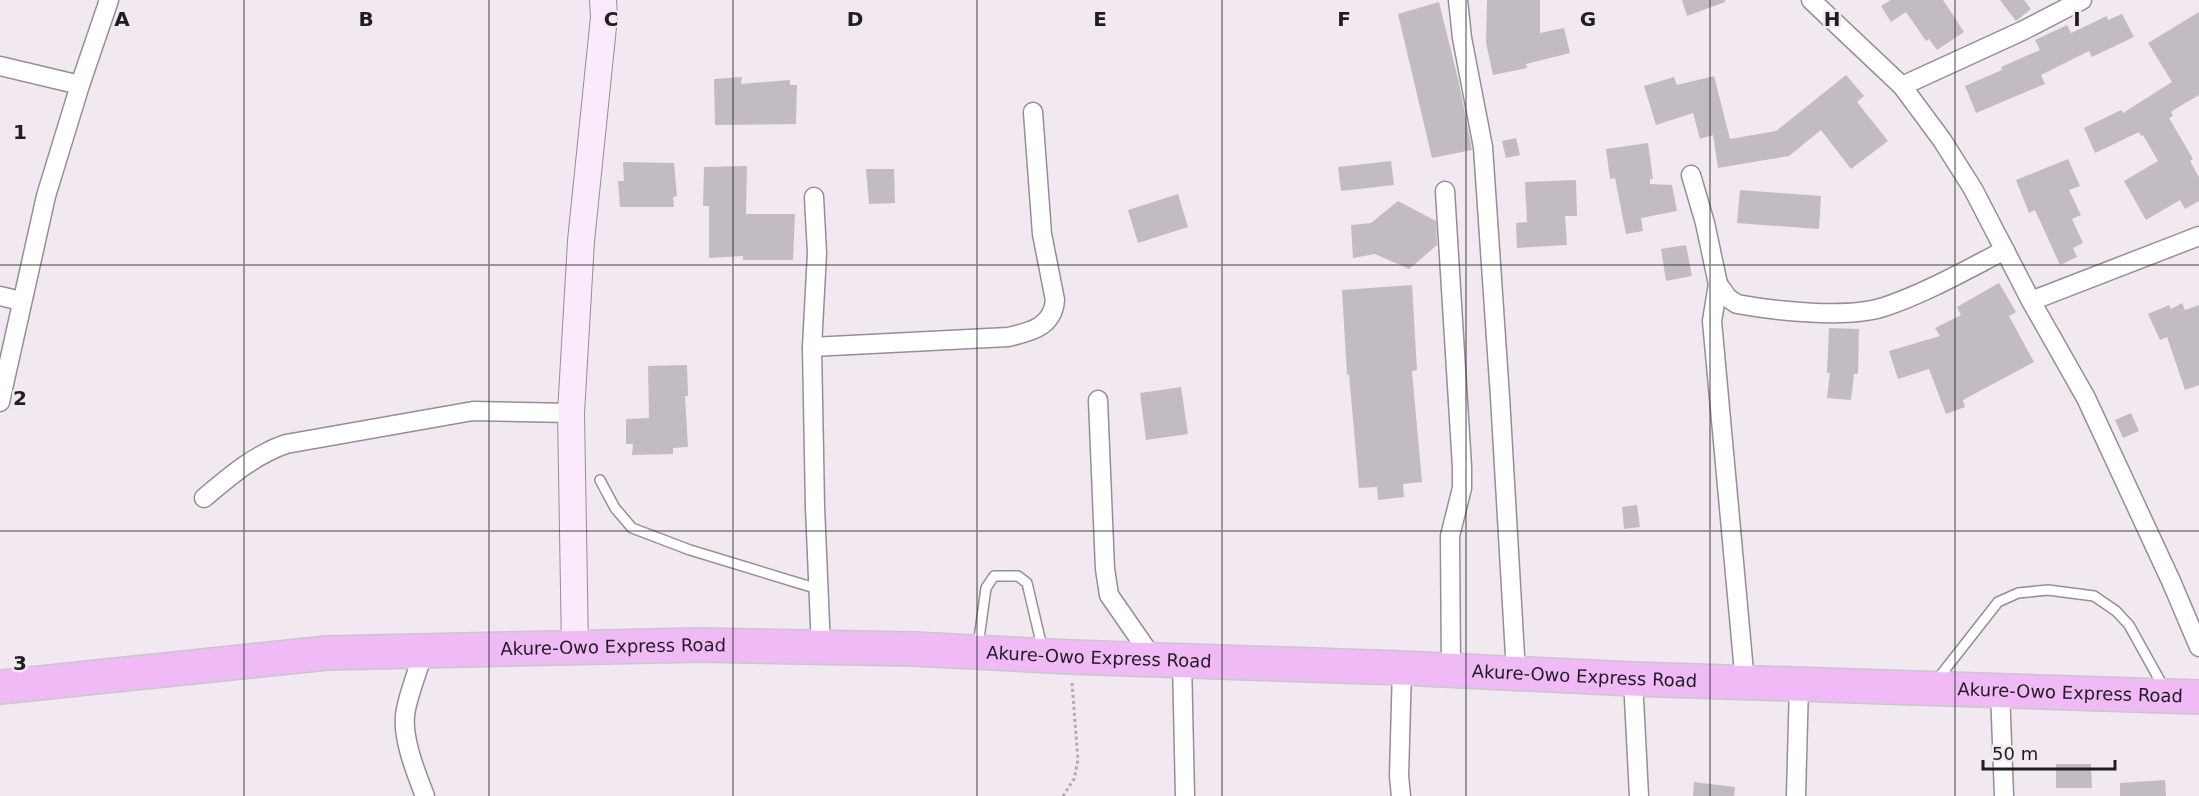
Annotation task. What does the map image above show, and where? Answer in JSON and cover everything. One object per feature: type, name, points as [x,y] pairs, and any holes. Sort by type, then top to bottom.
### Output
[{"type":"highway","name":"Akure-Owo Express Road","points":[[0,687],[327,653],[700,645],[914,649],[1451,670],[1633,680],[2183,696]]},
{"type":"street","points":[[0,402],[46,196],[109,0]]},
{"type":"street","points":[[575,648],[571,413],[581,241],[604,17],[603,0]]},
{"type":"street","points":[[1458,0],[1462,38],[1483,147],[1516,673]]},
{"type":"street","points":[[1811,0],[1902,87],[1942,140],[1973,189],[2031,301],[2086,398],[2199,647]]},
{"type":"street","points":[[1902,87],[2022,32],[2082,0]]},
{"type":"street","points":[[0,66],[80,85]]},
{"type":"street","points":[[812,347],[1008,337],[1030,332],[1044,324],[1054,310],[1055,300],[1042,234],[1033,112]]},
{"type":"street","points":[[1691,175],[1705,223],[1718,284],[1712,321],[1745,683]]},
{"type":"street","points":[[1445,191],[1462,467],[1462,488],[1450,536],[1451,670]]},
{"type":"street","points":[[814,197],[817,252],[812,347],[820,648]]},
{"type":"street","points":[[2031,301],[2199,236]]},
{"type":"street","points":[[1718,284],[1728,298],[1737,304],[1815,312],[1860,312],[1884,307],[2005,250]]},
{"type":"street","points":[[0,296],[21,301]]},
{"type":"street","points":[[1098,400],[1105,569],[1109,595],[1168,660],[1185,796]]},
{"type":"street","points":[[204,498],[237,470],[271,449],[286,444],[473,411],[571,413]]},
{"type":"street","points":[[424,651],[405,712],[406,734],[424,796]]},
{"type":"street","points":[[1401,796],[1399,776],[1402,668]]},
{"type":"street","points":[[1633,680],[1639,796]]},
{"type":"street","points":[[1796,796],[1799,684]]},
{"type":"street","points":[[2000,690],[2004,796]]},
{"type":"lane","points":[[600,480],[615,508],[632,528],[690,550],[818,589]]},
{"type":"lane","points":[[977,652],[986,588],[994,576],[1018,576],[1027,583],[1057,656]]},
{"type":"lane","points":[[1930,688],[1998,602],[2018,593],[2048,590],[2094,596],[2116,611],[2183,696]]},
{"type":"path","points":[[1057,656],[1078,760],[1074,779],[1063,796]]},
{"type":"building","points":[[1487,0],[1540,0],[1540,33],[1564,28],[1570,53],[1526,64],[1527,68],[1493,75],[1486,43]]},
{"type":"building","points":[[1682,0],[1725,0],[1725,2],[1687,16]]},
{"type":"building","points":[[1891,0],[1943,0],[1964,32],[1937,50],[1929,39],[1926,41],[1906,12],[1891,22],[1881,6]]},
{"type":"building","points":[[2000,0],[2024,0],[2031,9],[2016,21]]},
{"type":"building","points":[[1439,2],[1459,83],[1472,150],[1432,158],[1398,14]]},
{"type":"building","points":[[2199,12],[2199,95],[2171,112],[2173,116],[2169,118],[2193,159],[2190,161],[2199,177],[2199,201],[2185,209],[2180,200],[2146,220],[2124,181],[2158,161],[2143,135],[2141,136],[2139,132],[2095,153],[2084,128],[2121,110],[2123,113],[2172,82],[2148,43]]},
{"type":"building","points":[[2122,14],[2134,37],[2092,57],[2089,51],[2041,75],[2045,84],[1976,113],[1965,86],[2040,50],[2035,40],[2067,25],[2071,33],[2107,16],[2108,20]]},
{"type":"building","points":[[1846,75],[1864,96],[1857,102],[1888,141],[1851,169],[1821,130],[1789,156],[1718,168],[1713,135],[1700,139],[1693,113],[1656,125],[1644,86],[1674,77],[1677,85],[1714,76],[1730,139],[1776,131]]},
{"type":"building","points":[[742,77],[741,84],[790,80],[790,85],[797,85],[796,124],[715,125],[714,79]]},
{"type":"building","points":[[1516,138],[1520,155],[1506,158],[1502,141]]},
{"type":"building","points":[[1648,143],[1653,179],[1650,179],[1650,184],[1672,185],[1677,211],[1641,218],[1643,231],[1626,234],[1615,178],[1610,179],[1606,149]]},
{"type":"building","points":[[2068,159],[2080,186],[2069,190],[2081,215],[2072,219],[2083,243],[2073,248],[2077,257],[2060,265],[2035,210],[2029,213],[2016,180]]},
{"type":"building","points":[[1391,161],[1394,185],[1341,191],[1338,167]]},
{"type":"building","points":[[623,162],[674,163],[677,196],[673,197],[674,207],[620,207],[618,181],[624,181]]},
{"type":"building","points":[[747,166],[746,214],[795,214],[793,260],[743,260],[743,256],[709,258],[709,206],[703,206],[704,167]]},
{"type":"building","points":[[866,169],[894,169],[895,203],[869,204]]},
{"type":"building","points":[[1576,180],[1577,216],[1565,216],[1567,245],[1517,248],[1516,223],[1527,222],[1525,182]]},
{"type":"building","points":[[1740,190],[1821,196],[1819,229],[1737,223]]},
{"type":"building","points":[[1178,194],[1188,227],[1138,243],[1128,210]]},
{"type":"building","points":[[1398,201],[1436,221],[1437,245],[1409,269],[1375,254],[1353,258],[1351,225],[1371,223]]},
{"type":"building","points":[[1686,245],[1692,276],[1666,281],[1661,249]]},
{"type":"building","points":[[1999,283],[2016,312],[2009,316],[2034,362],[1963,400],[1965,407],[1946,414],[1929,369],[1898,379],[1889,351],[1940,336],[1935,328],[1961,315],[1957,307]]},
{"type":"building","points":[[1412,285],[1417,370],[1412,371],[1422,482],[1403,484],[1404,497],[1378,500],[1377,487],[1359,488],[1349,374],[1347,375],[1342,290]]},
{"type":"building","points":[[2182,303],[2185,310],[2199,305],[2199,385],[2185,390],[2167,337],[2160,340],[2148,314],[2169,305],[2171,309]]},
{"type":"building","points":[[1829,328],[1859,329],[1858,374],[1854,374],[1851,400],[1827,398],[1830,373],[1827,373]]},
{"type":"building","points":[[687,365],[688,396],[685,396],[688,447],[673,448],[673,454],[632,455],[633,444],[626,444],[626,419],[649,418],[648,366]]},
{"type":"building","points":[[1181,387],[1188,434],[1146,440],[1140,393]]},
{"type":"building","points":[[2131,413],[2139,431],[2123,438],[2115,420]]},
{"type":"building","points":[[1637,505],[1640,527],[1624,529],[1622,507]]},
{"type":"building","points":[[2056,764],[2091,764],[2092,788],[2056,788]]},
{"type":"building","points":[[2165,780],[2166,796],[2120,796],[2120,783]]},
{"type":"building","points":[[1694,782],[1735,787],[1734,796],[1693,796]]}]
